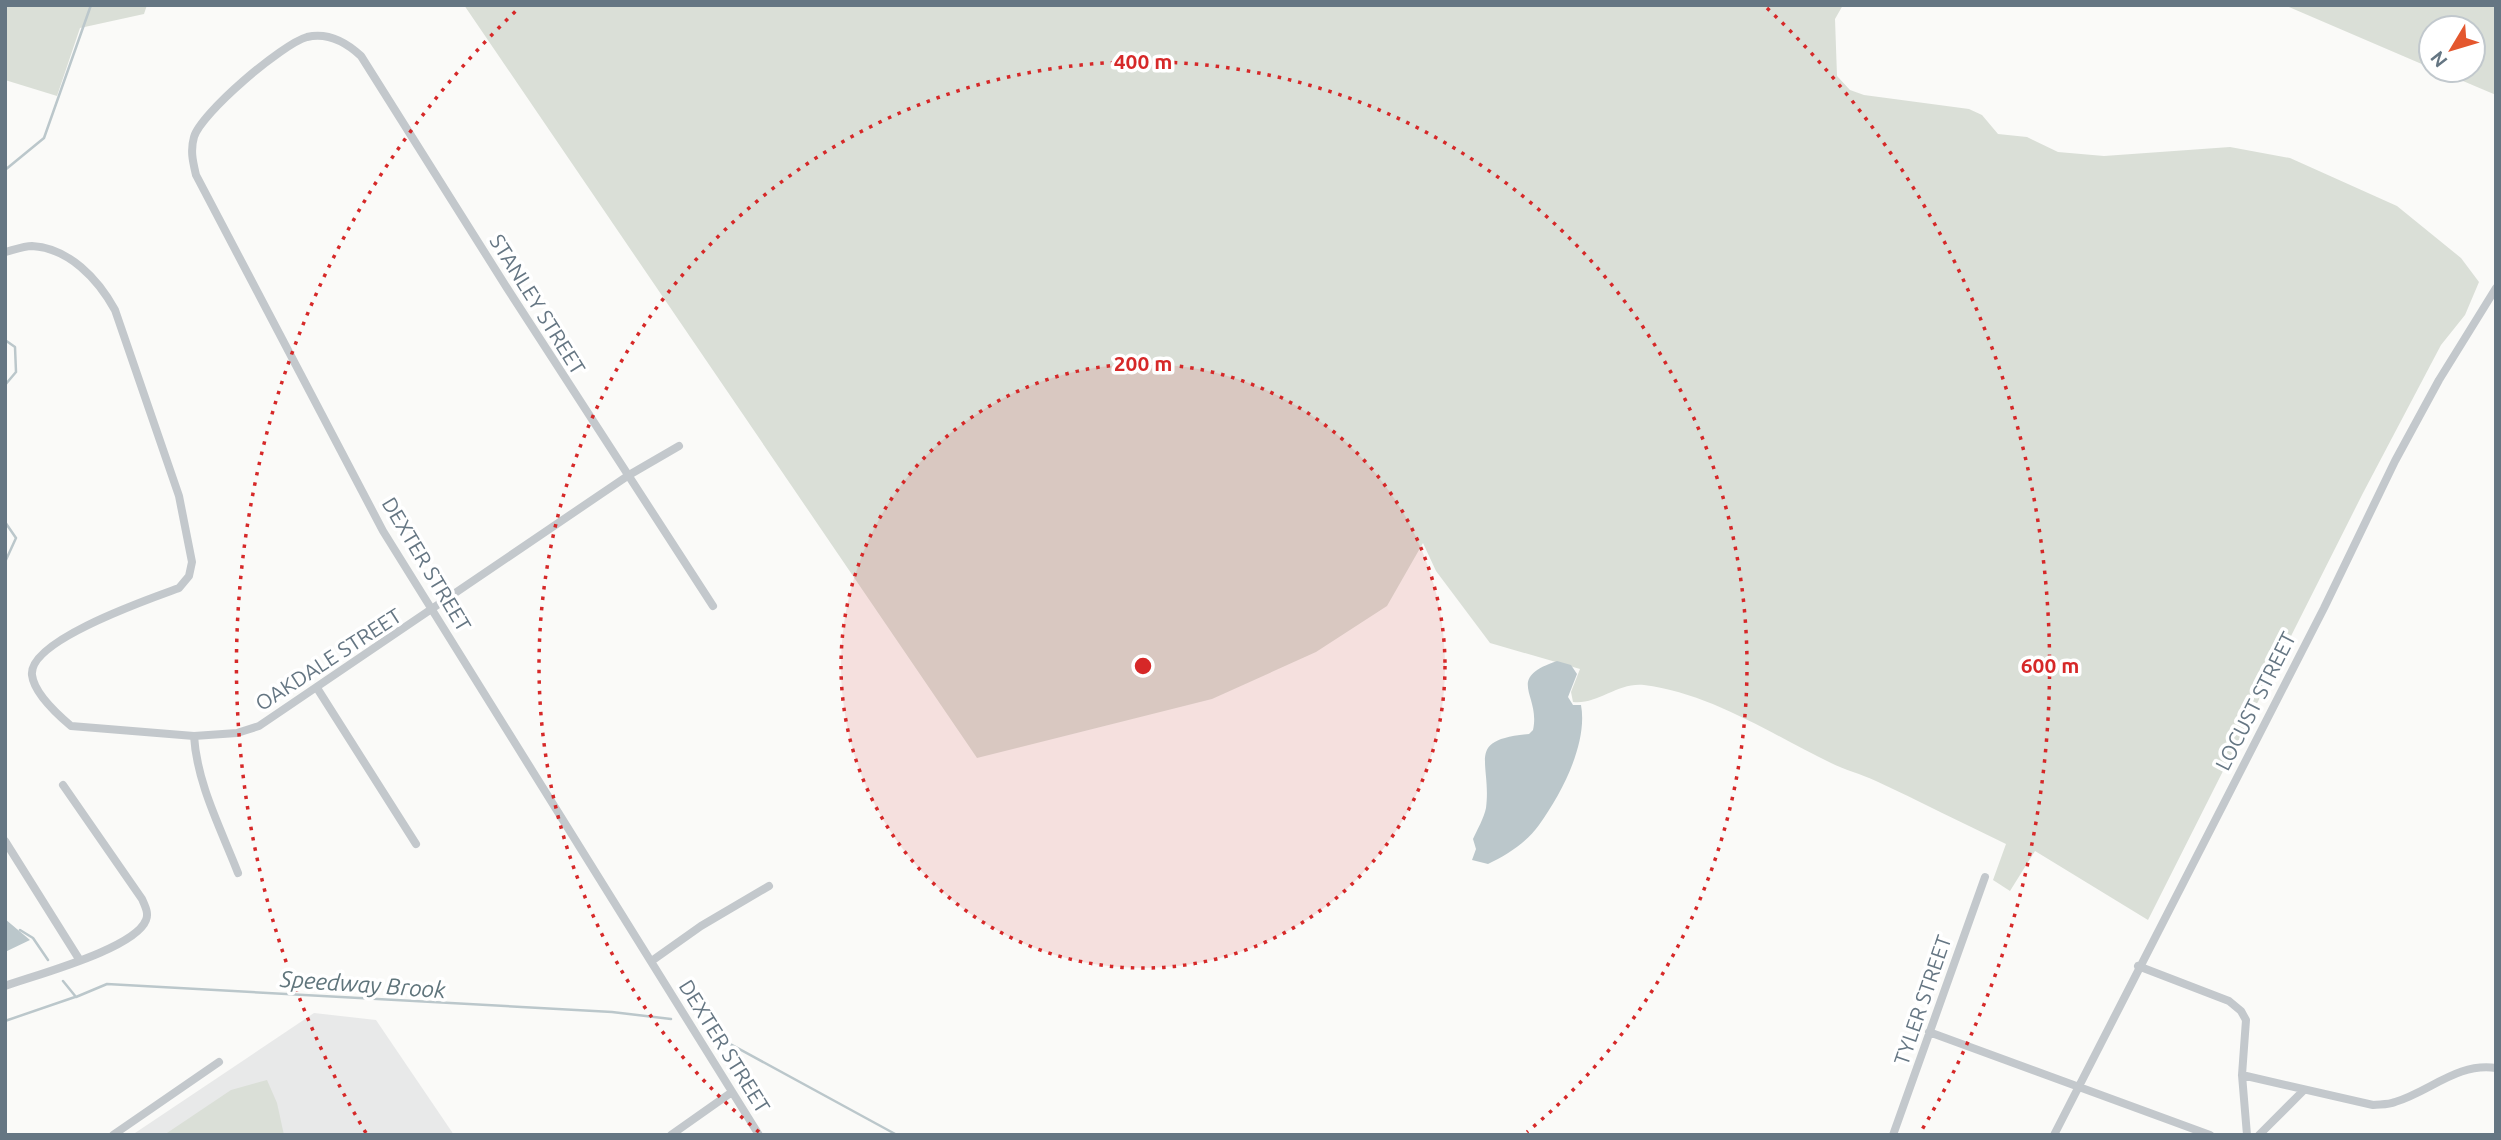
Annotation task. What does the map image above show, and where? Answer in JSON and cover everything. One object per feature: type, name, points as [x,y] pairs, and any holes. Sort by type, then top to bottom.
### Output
[{"type":"street","name":"DEXTER STREET","points":[[323,37],[307,37],[285,49],[204,118],[194,136],[191,155],[196,175],[383,531],[760,1135]]},
{"type":"street","name":"STANLEY STREET","points":[[323,37],[347,43],[361,56],[506,288],[713,606]]},
{"type":"street","name":"OAKDALE STREET","points":[[5,252],[31,246],[57,252],[74,261],[104,289],[115,310],[179,496],[192,562],[189,576],[179,587],[90,624],[47,651],[35,663],[32,674],[36,684],[71,726],[194,736],[237,733],[259,726],[629,475],[679,446]]},
{"type":"street","name":"LOCUST STREET","points":[[2054,1135],[2138,966],[2324,608],[2395,461],[2439,380],[2496,288]]},
{"type":"street","points":[[317,688],[416,844]]},
{"type":"street","points":[[194,736],[196,759],[203,782],[238,873]]},
{"type":"street","points":[[5,986],[120,944],[137,933],[146,922],[147,914],[142,899],[63,785]]},
{"type":"street","points":[[5,841],[79,959]]},
{"type":"street","name":"TYLER STREET","points":[[1893,1135],[1985,877]]},
{"type":"street","points":[[653,960],[701,926],[769,886]]},
{"type":"street","points":[[2138,966],[2230,1001],[2241,1011],[2248,1032],[2242,1075],[2247,1135]]},
{"type":"street","points":[[1929,1032],[2210,1135]]},
{"type":"street","points":[[113,1135],[219,1062]]},
{"type":"street","points":[[2242,1075],[2349,1102],[2395,1103],[2461,1072],[2486,1066],[2496,1068]]},
{"type":"street","points":[[2259,1135],[2304,1090]]},
{"type":"street","points":[[671,1135],[732,1092]]},
{"type":"shaded area","points":[[5,5],[147,5],[144,14],[80,28],[57,96],[5,80]]},
{"type":"shaded area","points":[[464,5],[1843,5],[1835,19],[1837,76],[1850,90],[1864,95],[1969,109],[1982,115],[1998,134],[2027,137],[2058,152],[2104,156],[2230,147],[2290,158],[2397,206],[2461,258],[2479,282],[2465,315],[2441,345],[2363,493],[2148,920],[2035,851],[2010,891],[1993,880],[2006,844],[1876,781],[1831,763],[1717,706],[1669,690],[1644,685],[1625,687],[1591,700],[1573,702],[1571,692],[1580,669],[1490,643],[1436,571],[1423,543],[1387,606],[1316,652],[1212,699],[977,758]]},
{"type":"shaded area","points":[[2284,5],[2496,5],[2496,95],[2470,84],[2487,84],[2487,14],[2417,14],[2417,62]]},
{"type":"shaded area","points":[[1557,661],[1571,665],[1577,674],[1568,697],[1573,705],[1581,705],[1582,720],[1581,735],[1571,767],[1548,812],[1529,837],[1488,864],[1472,860],[1476,849],[1473,839],[1486,808],[1485,756],[1488,748],[1496,741],[1529,734],[1533,730],[1533,707],[1528,681],[1532,674]]},
{"type":"shaded area","points":[[5,919],[30,940],[5,952]]},
{"type":"shaded area","points":[[314,1013],[376,1020],[454,1135],[132,1135]]},
{"type":"shaded area","points":[[267,1080],[277,1103],[284,1135],[164,1135],[231,1090]]},
{"type":"waterway","name":"Speedway Brook","points":[[5,170],[44,138],[91,5]]},
{"type":"waterway","name":"Speedway Brook","points":[[5,340],[15,347],[16,372],[5,385]]},
{"type":"waterway","name":"Speedway Brook","points":[[5,522],[16,538],[5,562]]},
{"type":"waterway","name":"Speedway Brook","points":[[20,930],[33,938],[48,960]]},
{"type":"waterway","name":"Speedway Brook","points":[[63,981],[76,997],[107,984],[612,1012],[671,1019]]},
{"type":"waterway","points":[[5,1021],[75,997]]},
{"type":"waterway","name":"Speedway Brook","points":[[710,1033],[897,1135]]}]
